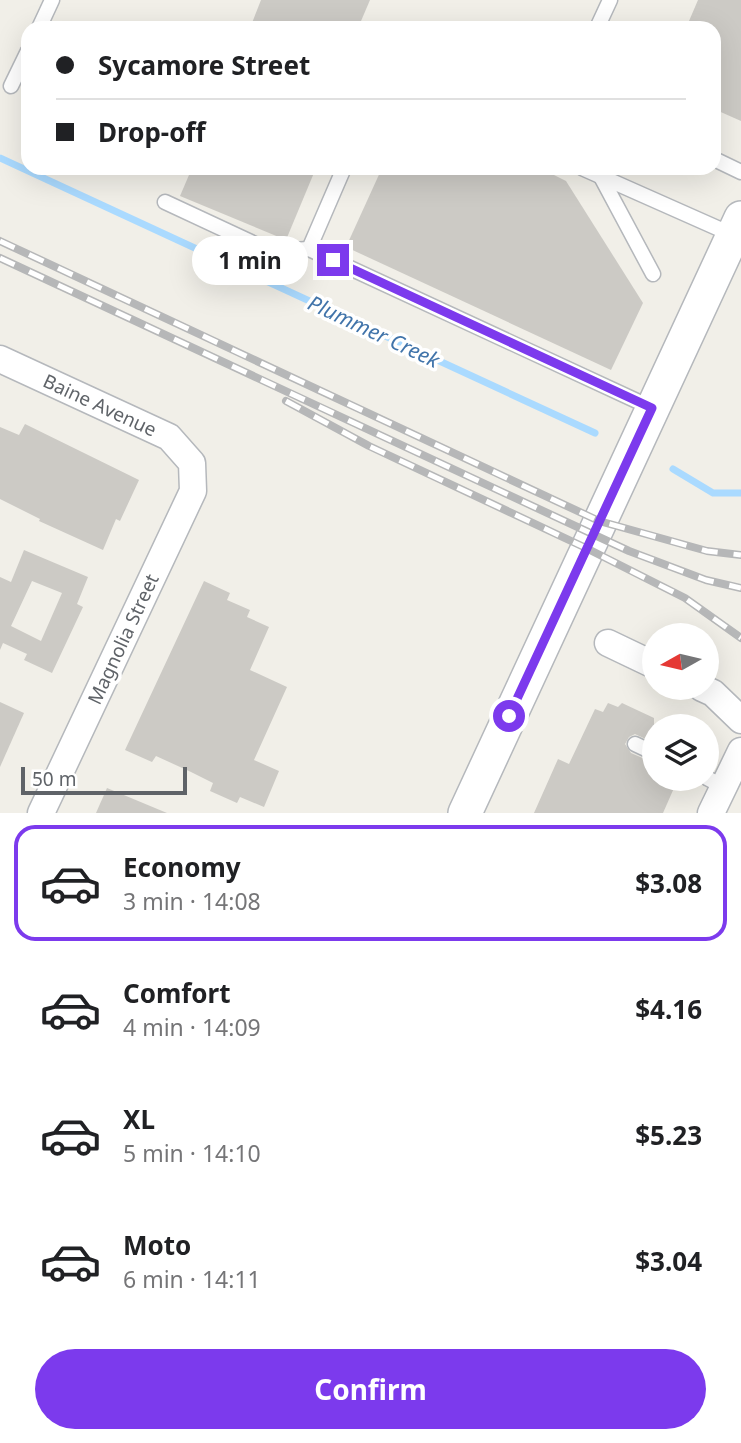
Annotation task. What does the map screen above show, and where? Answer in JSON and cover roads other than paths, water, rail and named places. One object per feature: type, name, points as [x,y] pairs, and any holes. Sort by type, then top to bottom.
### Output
[{"type":"street","points":[[465,813],[737,227]]},
{"type":"street","name":"Baine Avenue","points":[[0,359],[169,437],[192,463]]},
{"type":"street","name":"Magnolia Street","points":[[41,813],[193,491],[192,463]]},
{"type":"street","points":[[608,643],[642,659]]},
{"type":"street","points":[[719,699],[741,720]]},
{"type":"street","points":[[719,779],[741,751]]},
{"type":"street","points":[[711,813],[715,791]]},
{"type":"lane","points":[[42,21],[52,0]]},
{"type":"lane","points":[[600,21],[610,0]]},
{"type":"lane","points":[[11,86],[21,65]]},
{"type":"lane","points":[[721,162],[741,172]]},
{"type":"lane","points":[[309,249],[341,175]]},
{"type":"lane","points":[[600,175],[653,274]]},
{"type":"lane","points":[[606,175],[737,227]]},
{"type":"lane","points":[[165,202],[270,251],[309,249],[652,408]]},
{"type":"lane","points":[[635,744],[642,747]]},
{"type":"waterway","name":"Plummer Creek","points":[[0,158],[21,168]]},
{"type":"waterway","name":"Plummer Creek","points":[[37,175],[595,433]]},
{"type":"waterway","name":"Plummer Creek","points":[[673,469],[713,493],[741,493]]},
{"type":"railway","points":[[0,241],[599,521],[707,551],[741,555]]},
{"type":"railway","points":[[0,258],[629,551],[706,580],[741,588]]},
{"type":"railway","points":[[286,401],[369,446],[586,548],[685,598],[741,638]]}]
